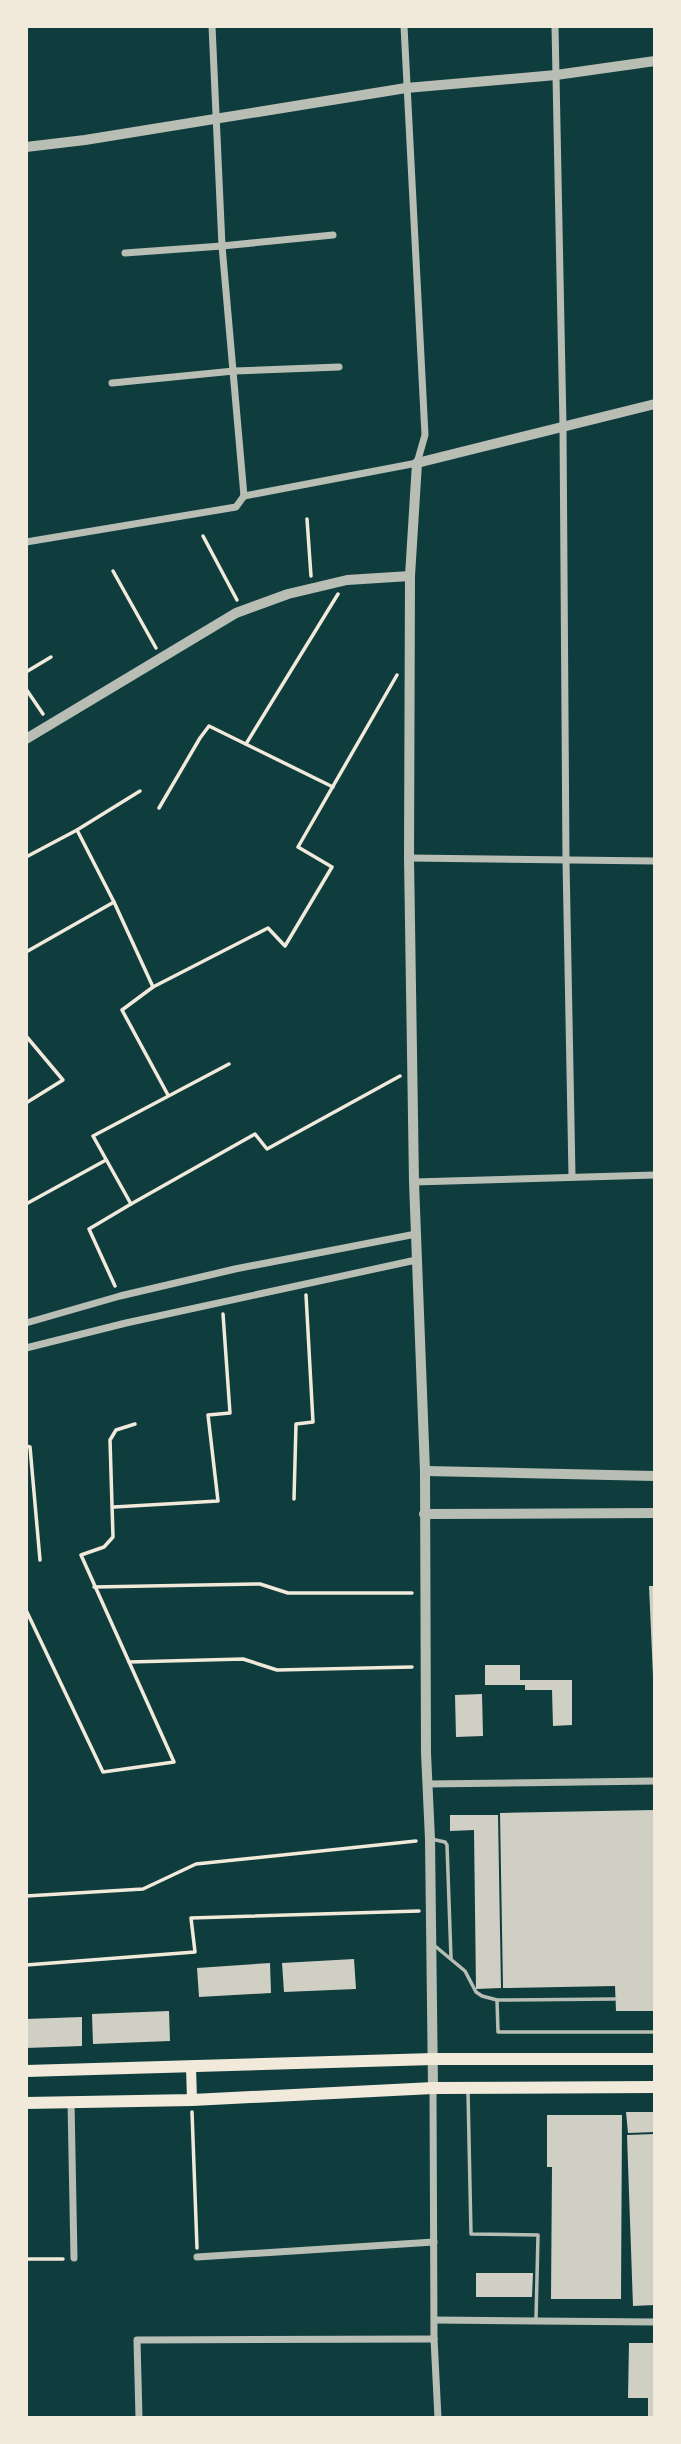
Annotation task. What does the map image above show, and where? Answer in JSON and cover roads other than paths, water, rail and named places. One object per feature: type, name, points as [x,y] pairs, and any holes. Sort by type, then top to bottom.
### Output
[{"type":"main road","points":[[26,2071],[433,2059],[655,2059]]},
{"type":"main road","points":[[191,2067],[192,2100]]},
{"type":"main road","points":[[26,2103],[192,2100],[433,2088],[655,2087]]},
{"type":"street","points":[[26,542],[112,530],[236,507],[244,496],[222,246],[212,26]]},
{"type":"street","points":[[404,26],[425,435],[417,463],[410,576],[409,858],[416,1259],[425,1471],[425,1667],[438,2418]]},
{"type":"street","points":[[555,26],[564,426],[566,861],[572,1176]]},
{"type":"street","points":[[26,147],[85,140],[406,88],[556,75],[655,61]]},
{"type":"street","points":[[125,253],[333,235]]},
{"type":"street","points":[[112,383],[234,371],[339,367]]},
{"type":"street","points":[[244,496],[417,463],[655,404]]},
{"type":"street","points":[[26,739],[242,611],[288,594],[347,580],[410,576]]},
{"type":"street","points":[[409,858],[655,861]]},
{"type":"street","points":[[414,1182],[655,1175]]},
{"type":"street","points":[[26,1323],[120,1296],[235,1269],[416,1234]]},
{"type":"street","points":[[26,1348],[222,1301],[416,1259]]},
{"type":"street","points":[[425,1471],[655,1476]]},
{"type":"street","points":[[424,1514],[655,1513]]},
{"type":"street","points":[[427,1784],[655,1782]]},
{"type":"street","points":[[71,2102],[74,2259]]},
{"type":"street","points":[[197,2257],[434,2242]]},
{"type":"street","points":[[435,2320],[655,2322]]},
{"type":"street","points":[[139,2418],[137,2340],[435,2339]]},
{"type":"lane","points":[[430,1839],[445,1842],[447,1845],[450,1958]]},
{"type":"lane","points":[[431,1943],[465,1972],[482,1996],[497,2000],[615,1999]]},
{"type":"lane","points":[[497,2000],[498,2032],[655,2032]]},
{"type":"lane","points":[[468,2088],[471,2234],[538,2235],[536,2321]]}]
